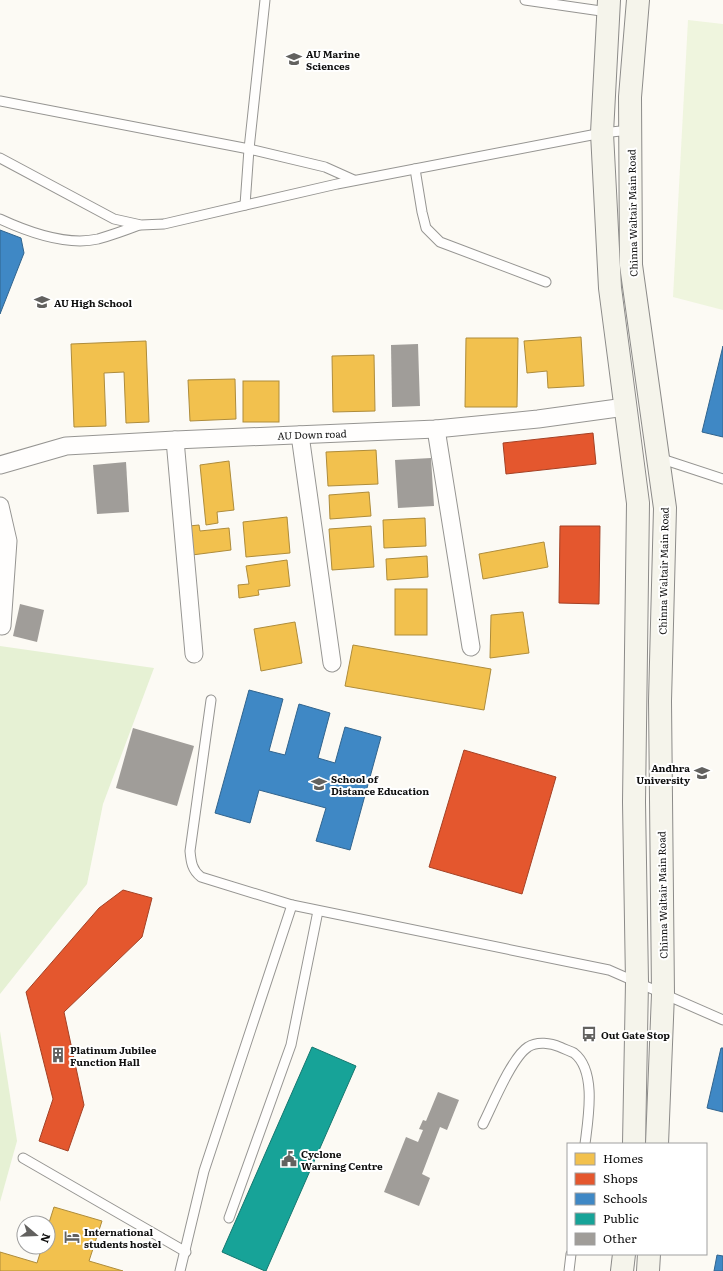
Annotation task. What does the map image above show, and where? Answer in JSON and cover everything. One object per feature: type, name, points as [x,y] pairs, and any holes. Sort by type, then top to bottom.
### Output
[{"type":"street","name":"Chinna Waltair Main Road","points":[[638,0],[630,97],[631,265],[665,508],[660,701],[663,994],[657,1143]]},
{"type":"street","points":[[609,6],[602,132],[610,288],[638,503],[634,802],[637,982],[634,1143]]},
{"type":"street","name":"AU Down road","points":[[0,466],[66,446],[300,434],[436,429],[538,419],[625,406]]},
{"type":"street","points":[[436,429],[472,647]]},
{"type":"street","points":[[300,434],[332,663]]},
{"type":"street","points":[[175,440],[194,654]]},
{"type":"street","points":[[0,506],[8,541],[2,626]]},
{"type":"street","points":[[622,1271],[624,1255]]},
{"type":"street","points":[[648,1271],[649,1255]]},
{"type":"lane","points":[[245,205],[249,149],[265,0]]},
{"type":"lane","points":[[525,0],[609,6]]},
{"type":"lane","points":[[0,101],[249,149],[325,167],[354,180]]},
{"type":"lane","points":[[0,158],[114,219],[141,225],[164,224],[354,180],[602,132],[630,130]]},
{"type":"lane","points":[[415,169],[426,228],[440,242],[546,282]]},
{"type":"lane","points":[[0,219],[12,225],[48,236],[70,240],[97,239],[141,225]]},
{"type":"lane","points":[[659,458],[723,479]]},
{"type":"lane","points":[[211,700],[190,851],[195,872],[209,881],[318,911],[609,970],[723,1020]]},
{"type":"lane","points":[[180,1271],[186,1252],[204,1171],[292,905]]},
{"type":"lane","points":[[229,1218],[291,1045],[318,911]]},
{"type":"lane","points":[[483,1124],[516,1059],[528,1047],[541,1043],[556,1045],[574,1054],[585,1066],[589,1083],[588,1113],[584,1143]]},
{"type":"lane","points":[[23,1158],[186,1252]]},
{"type":"lane","points":[[569,1271],[571,1255]]},
{"type":"green space","points":[[688,20],[723,24],[723,310],[673,297]]},
{"type":"green space","points":[[0,646],[154,668],[103,804],[87,884],[0,994]]},
{"type":"green space","points":[[0,1031],[17,1141],[0,1202]]},
{"type":"building: Homes","points":[[581,337],[584,386],[548,388],[547,371],[527,373],[524,341]]},
{"type":"building: Homes","points":[[466,338],[518,338],[517,407],[465,407]]},
{"type":"building: Homes","points":[[146,341],[149,422],[126,423],[124,372],[104,373],[106,426],[74,427],[71,344]]},
{"type":"building: Homes","points":[[374,355],[375,411],[333,412],[332,356]]},
{"type":"building: Homes","points":[[235,379],[236,419],[190,421],[188,380]]},
{"type":"building: Homes","points":[[243,381],[279,381],[279,422],[243,422]]},
{"type":"building: Homes","points":[[376,450],[378,484],[328,486],[326,452]]},
{"type":"building: Homes","points":[[229,461],[234,510],[217,512],[218,523],[206,525],[200,465]]},
{"type":"building: Homes","points":[[369,492],[371,516],[330,519],[329,495]]},
{"type":"building: Homes","points":[[287,517],[290,553],[246,557],[243,522]]},
{"type":"building: Homes","points":[[425,518],[426,546],[384,548],[383,520]]},
{"type":"building: Homes","points":[[199,525],[200,531],[229,528],[231,550],[192,555],[189,526]]},
{"type":"building: Homes","points":[[371,526],[374,567],[332,570],[329,529]]},
{"type":"building: Homes","points":[[544,542],[548,567],[483,579],[479,554]]},
{"type":"building: Homes","points":[[427,556],[428,577],[387,580],[386,559]]},
{"type":"building: Homes","points":[[287,560],[290,586],[258,590],[259,595],[239,598],[238,585],[249,584],[246,566]]},
{"type":"building: Homes","points":[[395,589],[427,589],[427,635],[395,635]]},
{"type":"building: Homes","points":[[523,612],[529,653],[490,658],[491,615]]},
{"type":"building: Homes","points":[[295,622],[302,663],[261,671],[254,629]]},
{"type":"building: Homes","points":[[353,645],[491,669],[484,710],[345,686]]},
{"type":"building: Homes","name":"International students hostel","points":[[54,1207],[102,1221],[89,1261],[123,1271],[0,1271],[0,1252],[37,1263],[40,1255],[56,1255],[56,1215],[51,1215]]},
{"type":"building: Shops","points":[[593,433],[596,464],[506,474],[503,443]]},
{"type":"building: Shops","points":[[560,526],[600,526],[599,604],[559,603]]},
{"type":"building: Shops","points":[[464,750],[556,777],[522,894],[429,867]]},
{"type":"building: Shops","name":"Platinum Jubilee Function Hall","points":[[123,890],[152,898],[142,937],[64,1012],[84,1105],[68,1151],[39,1141],[53,1099],[26,992],[99,908]]},
{"type":"building: Schools","points":[[0,230],[21,238],[24,253],[0,314]]},
{"type":"building: Schools","points":[[723,346],[723,437],[702,432]]},
{"type":"building: Schools","points":[[249,690],[283,699],[269,751],[285,755],[299,704],[330,713],[318,758],[335,763],[345,727],[381,737],[350,850],[316,841],[326,808],[259,790],[250,823],[215,813]]},
{"type":"building: Schools","points":[[721,1048],[723,1048],[723,1112],[707,1108]]},
{"type":"building: Schools","points":[[717,1255],[723,1256],[723,1271],[714,1271]]},
{"type":"building: Public","name":"Cyclone Warning Centre","points":[[312,1047],[356,1066],[265,1271],[222,1252]]},
{"type":"building: Other","points":[[418,344],[420,406],[392,407],[391,345]]},
{"type":"building: Other","points":[[431,458],[434,506],[398,508],[395,460]]},
{"type":"building: Other","points":[[126,462],[129,512],[97,514],[93,465]]},
{"type":"building: Other","points":[[20,604],[44,610],[37,642],[13,636]]},
{"type":"building: Other","points":[[133,728],[194,746],[177,806],[116,788]]},
{"type":"building: Other","points":[[438,1092],[459,1100],[447,1130],[440,1127],[422,1174],[430,1178],[419,1206],[384,1192],[406,1137],[418,1142],[423,1130],[419,1129],[423,1120],[426,1121]]},
{"type":"place","name":"AU Marine Sciences","points":[[294,59]]},
{"type":"place","name":"AU High School","points":[[42,302]]},
{"type":"place","name":"Andhra University","points":[[702,773]]},
{"type":"place","name":"School of Distance Education","points":[[319,784]]},
{"type":"place","name":"Out Gate Stop","points":[[589,1034]]},
{"type":"place","name":"Platinum Jubilee Function Hall","points":[[58,1055]]},
{"type":"place","name":"Cyclone Warning Centre","points":[[289,1159]]},
{"type":"place","name":"International students hostel","points":[[72,1237]]}]
